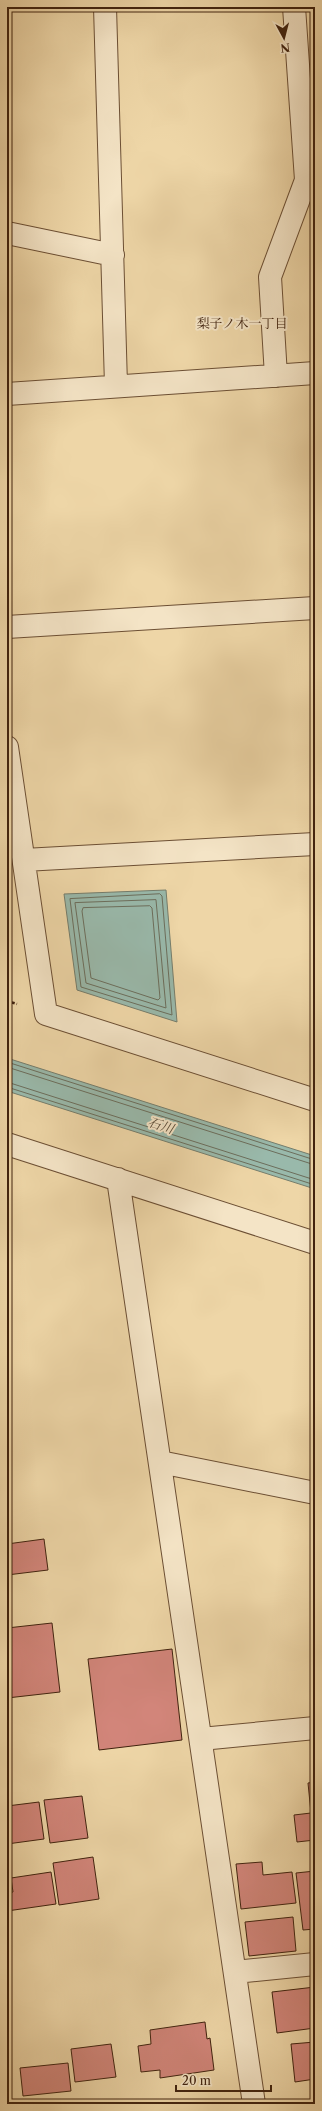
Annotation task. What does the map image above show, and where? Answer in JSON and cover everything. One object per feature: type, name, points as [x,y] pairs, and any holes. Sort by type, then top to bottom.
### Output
[{"type":"street","points":[[105,7],[116,385]]},
{"type":"street","points":[[276,376],[270,277],[310,180],[294,7]]},
{"type":"street","points":[[7,233],[113,256]]},
{"type":"street","points":[[7,394],[116,385],[315,373]]},
{"type":"street","points":[[7,627],[315,608]]},
{"type":"street","points":[[7,747],[46,1014],[315,1100]]},
{"type":"street","points":[[24,860],[315,844]]},
{"type":"street","points":[[7,1144],[315,1243]]},
{"type":"street","points":[[118,1179],[254,2104]]},
{"type":"street","points":[[160,1462],[315,1493]]},
{"type":"street","points":[[201,1739],[315,1728]]},
{"type":"street","points":[[235,1972],[315,1964]]},
{"type":"water","points":[[166,890],[177,1022],[77,990],[64,894]]},
{"type":"water","name":"石川","points":[[7,1058],[315,1156],[315,1189],[7,1091]]},
{"type":"building","points":[[44,1539],[48,1570],[7,1575],[7,1544]]},
{"type":"building","points":[[52,1623],[60,1692],[7,1698],[7,1628]]},
{"type":"building","points":[[172,1649],[182,1740],[99,1750],[88,1659]]},
{"type":"building","points":[[315,1782],[315,1840],[297,1842],[294,1815],[311,1813],[308,1783]]},
{"type":"building","points":[[82,1796],[88,1838],[50,1843],[44,1800]]},
{"type":"building","points":[[39,1802],[44,1839],[7,1844],[7,1806]]},
{"type":"building","points":[[93,1857],[99,1899],[59,1905],[53,1863]]},
{"type":"building","points":[[262,1862],[263,1875],[292,1872],[296,1903],[241,1909],[236,1864]]},
{"type":"building","points":[[315,1871],[315,1929],[303,1930],[296,1873]]},
{"type":"building","points":[[51,1872],[56,1904],[7,1911],[7,1893],[13,1892],[11,1878]]},
{"type":"building","points":[[293,1917],[296,1951],[249,1956],[245,1922]]},
{"type":"building","points":[[315,1987],[315,2028],[277,2033],[272,1992]]},
{"type":"building","points":[[205,2022],[207,2039],[210,2038],[214,2070],[160,2078],[160,2070],[141,2072],[138,2046],[151,2044],[150,2030]]},
{"type":"building","points":[[315,2042],[315,2079],[295,2082],[291,2044]]},
{"type":"building","points":[[111,2044],[116,2077],[75,2082],[71,2049]]},
{"type":"building","points":[[68,2063],[71,2091],[23,2096],[20,2068]]},
{"type":"building","points":[[83,2100],[83,2104],[45,2104]]},
{"type":"district","name":"梨子ノ木一丁目","points":[[242,323]]}]
